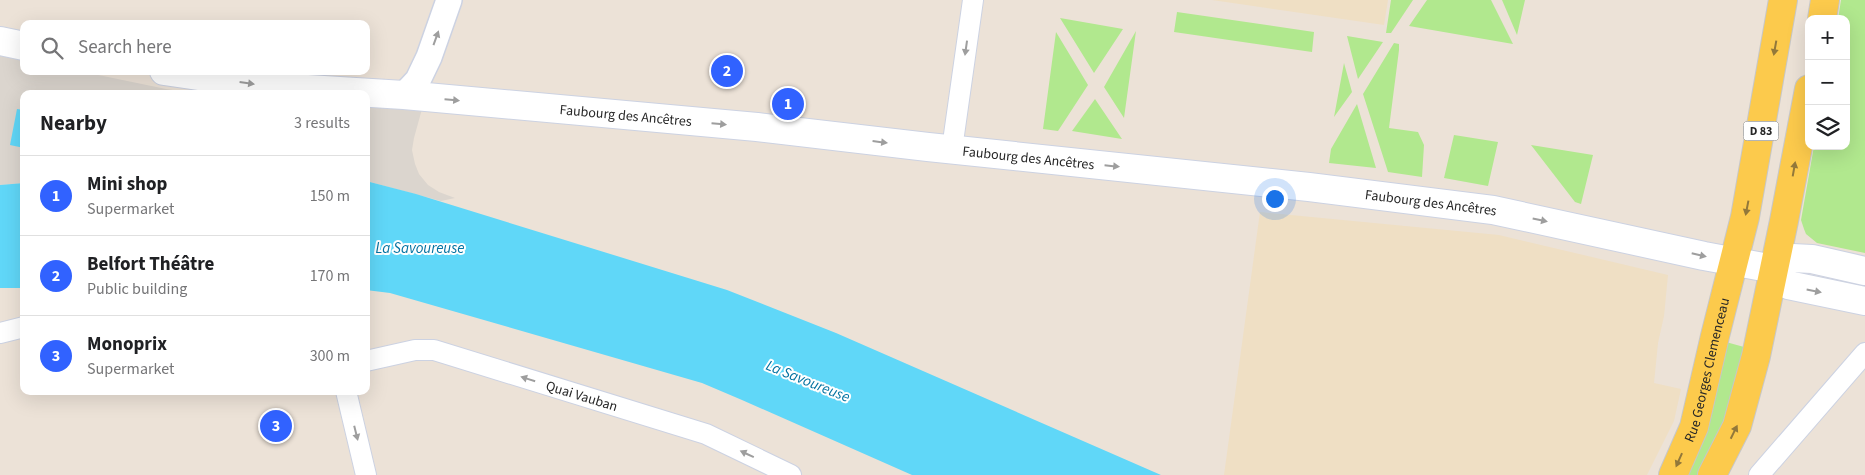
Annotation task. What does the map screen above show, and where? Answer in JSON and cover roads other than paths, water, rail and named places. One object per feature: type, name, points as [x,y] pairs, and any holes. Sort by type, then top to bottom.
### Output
[{"type":"main road","name":"D 83","points":[[1734,262],[1752,181],[1783,0]]},
{"type":"main road","points":[[1823,15],[1825,0]]},
{"type":"main road","points":[[0,40],[20,45]]},
{"type":"main road","name":"Faubourg des Ancêtres","points":[[188,75],[276,90]]},
{"type":"main road","name":"Faubourg des Ancêtres","points":[[370,94],[404,95],[757,127],[1309,187],[1493,210],[1774,269]]},
{"type":"main road","name":"D 83","points":[[1712,475],[1737,426],[1756,356],[1806,105]]},
{"type":"main road","points":[[1865,271],[1812,259],[1792,258],[1774,269],[1788,285],[1865,302]]},
{"type":"main road","name":"Rue Georges Clemenceau","points":[[1673,475],[1694,427],[1734,262]]},
{"type":"street","points":[[404,95],[418,80],[429,57],[449,0]]},
{"type":"street","points":[[952,149],[973,0]]},
{"type":"street","points":[[1,337],[20,329]]},
{"type":"street","name":"Quai Vauban","points":[[370,361],[415,350],[434,350],[706,434],[791,475]]},
{"type":"street","points":[[1759,475],[1865,353]]},
{"type":"street","points":[[347,395],[366,475]]},
{"type":"water","points":[[17,109],[20,109],[20,147],[10,145]]},
{"type":"water","name":"La Savoureuse","points":[[370,182],[416,194],[727,290],[836,333],[1161,475],[912,475],[702,383],[390,293],[370,290]]},
{"type":"water","points":[[20,183],[20,288],[0,288],[0,185]]},
{"type":"place","name":"Belfort Théâtre","points":[[727,71]]},
{"type":"place","name":"Mini shop","points":[[788,104]]},
{"type":"place","name":"Monoprix","points":[[276,426]]}]
